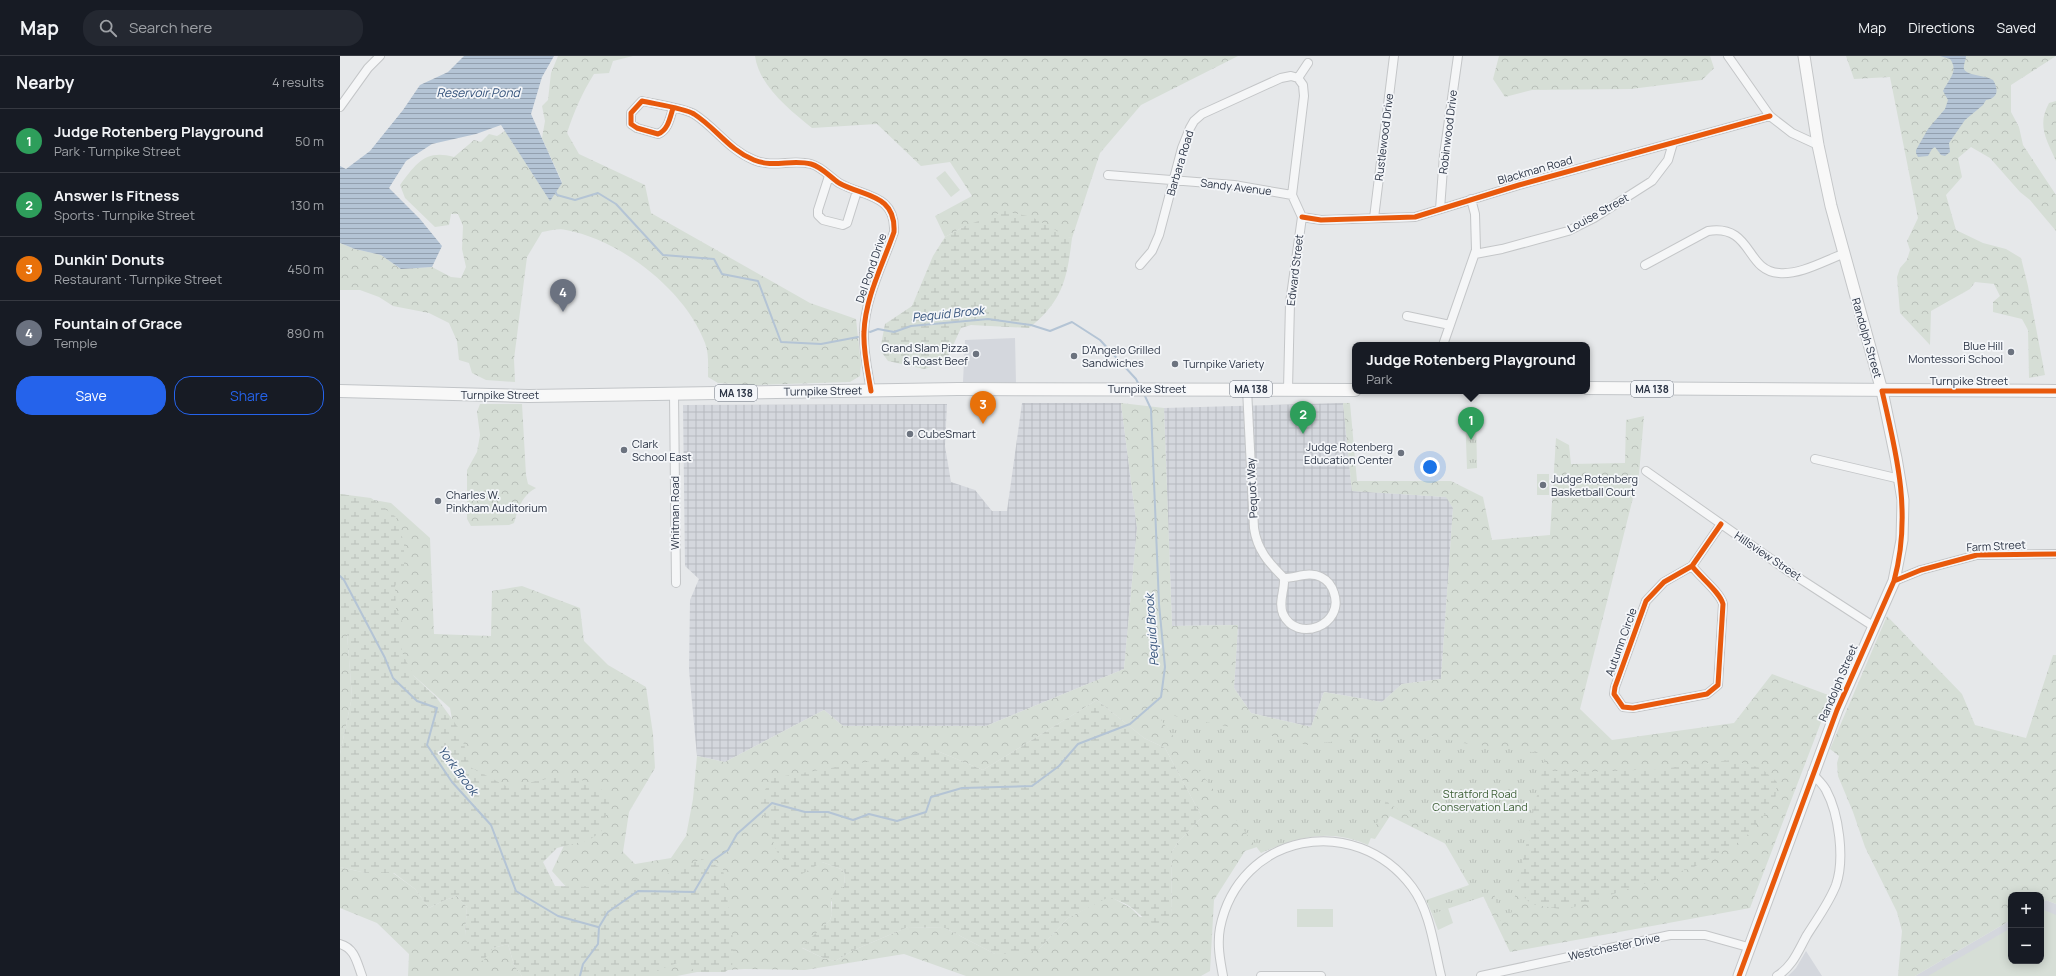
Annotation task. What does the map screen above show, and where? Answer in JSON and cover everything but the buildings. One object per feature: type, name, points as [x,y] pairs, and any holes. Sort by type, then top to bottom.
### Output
[{"type":"main road","name":"Randolph Street","points":[[1739,976],[1748,947],[1812,773],[1873,626],[1894,581],[1902,540],[1903,500],[1900,479],[1882,391],[1843,254],[1818,145],[1804,56]]},
{"type":"main road","name":"Turnpike Street","points":[[1590,388],[2056,392]]},
{"type":"main road","name":"Turnpike Street","points":[[340,392],[529,396],[1132,389],[1352,390]]},
{"type":"street","points":[[340,107],[368,68],[380,56]]},
{"type":"street","name":"Rustlewood Drive","points":[[1374,218],[1394,56]]},
{"type":"street","name":"Robinwood Drive","points":[[1440,209],[1444,155],[1458,56]]},
{"type":"street","points":[[1728,56],[1770,116],[1792,133],[1818,145]]},
{"type":"street","points":[[1302,217],[1292,195],[1304,96],[1303,85],[1298,78],[1308,63]]},
{"type":"street","name":"Barbara Road","points":[[1140,265],[1152,251],[1159,235],[1175,180],[1182,148],[1194,121],[1202,114],[1281,78],[1291,76],[1298,78]]},
{"type":"street","name":"Del Pond Drive","points":[[673,108],[667,126],[663,132],[658,134],[637,128],[631,124],[631,112],[642,101],[673,108],[694,114],[730,146],[756,161],[775,165],[801,163],[812,164],[829,176],[857,191],[872,196],[887,205],[894,223],[894,232],[868,305],[864,322],[870,391]]},
{"type":"street","name":"Blackman Road","points":[[1302,217],[1321,220],[1415,217],[1471,199],[1770,116]]},
{"type":"street","name":"Louise Street","points":[[1475,254],[1502,249],[1561,233],[1594,218],[1652,181],[1668,160],[1673,143]]},
{"type":"street","name":"Sandy Avenue","points":[[1108,175],[1234,184],[1292,195]]},
{"type":"street","points":[[829,176],[818,210],[818,215],[822,220],[843,225],[847,223],[857,191]]},
{"type":"street","points":[[1444,342],[1475,254],[1475,214],[1471,199]]},
{"type":"street","name":"Edward Street","points":[[1288,389],[1290,303],[1302,217]]},
{"type":"street","points":[[1645,265],[1708,231],[1720,229],[1735,234],[1742,240],[1761,266],[1778,273],[1802,270],[1843,254]]},
{"type":"street","points":[[1407,316],[1450,325]]},
{"type":"street","name":"Pequot Way","points":[[1247,389],[1255,536],[1264,556],[1284,578]]},
{"type":"street","name":"Whitman Road","points":[[674,394],[676,583]]},
{"type":"street","points":[[1815,459],[1900,479]]},
{"type":"street","name":"Hillsview Street","points":[[1646,471],[1721,524],[1873,626]]},
{"type":"street","name":"Autumn Circle","points":[[1692,566],[1705,582],[1721,596],[1722,600],[1718,685],[1707,694],[1634,708],[1623,707],[1614,694],[1615,687],[1646,601],[1664,582],[1692,566],[1721,524]]},
{"type":"street","name":"Farm Street","points":[[1894,581],[1921,570],[1977,555],[2056,554]]},
{"type":"street","points":[[1312,575],[1325,580],[1333,589],[1335,597],[1334,613],[1329,620],[1318,628],[1311,629],[1298,628],[1292,624],[1283,614],[1281,606],[1284,578],[1312,575]]},
{"type":"street","points":[[1777,976],[1794,961],[1807,935],[1820,917],[1836,885],[1840,867],[1839,832],[1831,802],[1826,789],[1812,773]]},
{"type":"street","points":[[1223,976],[1218,945],[1224,911],[1232,893],[1244,877],[1270,855],[1285,847],[1320,841],[1338,841],[1365,849],[1385,860],[1400,872],[1413,888],[1422,907],[1431,931],[1441,976]]},
{"type":"street","name":"Westchester Drive","points":[[1481,976],[1670,935],[1705,935],[1748,947]]},
{"type":"street","points":[[340,944],[350,948],[353,952],[362,976]]},
{"type":"street","points":[[1262,976],[1321,976]]},
{"type":"shaded area","points":[[1015,338],[1016,383],[963,382],[965,340]]},
{"type":"shaded area","points":[[1022,403],[1121,403],[1137,528],[1124,669],[986,726],[843,726],[824,710],[725,762],[697,756],[689,670],[690,600],[699,579],[685,566],[683,405],[947,404],[945,446],[951,482],[975,490],[992,511],[1007,511]]},
{"type":"shaded area","points":[[1343,403],[1352,491],[1447,497],[1453,508],[1441,679],[1402,684],[1382,702],[1324,692],[1311,727],[1251,713],[1234,688],[1238,625],[1172,626],[1164,408]]},
{"type":"shaded area","points":[[2046,900],[2056,904],[2056,976],[1915,976],[2008,922],[2008,964],[2044,964],[2044,901]]},
{"type":"shaded area","points":[[1806,951],[1822,976],[1788,976],[1796,968]]},
{"type":"green space","points":[[558,56],[633,56],[613,61],[609,73],[594,74],[586,88],[575,110],[567,133],[579,154],[645,185],[651,213],[810,303],[856,319],[861,365],[860,376],[850,382],[755,385],[718,383],[708,377],[707,351],[696,324],[683,305],[667,287],[629,256],[587,236],[563,229],[542,232],[527,257],[514,359],[515,382],[486,380],[472,373],[469,363],[459,360],[457,341],[449,323],[429,313],[393,306],[379,297],[360,290],[340,290],[340,243],[355,249],[381,255],[401,269],[432,267],[451,277],[461,278],[466,267],[462,249],[463,226],[458,214],[451,214],[449,225],[435,227],[405,198],[400,185],[416,165],[428,157],[444,155],[454,157],[474,140],[481,142],[489,134],[497,136],[505,131],[550,200],[562,182],[542,138],[545,121],[542,106],[548,100],[551,73]]},
{"type":"green space","points":[[755,56],[1238,56],[1141,105],[1100,153],[1072,238],[965,226],[945,237],[935,216],[972,196],[950,162],[921,166],[877,124],[812,128],[785,105],[769,87],[762,77]]},
{"type":"green space","points":[[1499,56],[1710,56],[1714,68],[1702,80],[1631,89],[1532,90],[1505,97],[1493,79]]},
{"type":"green space","points":[[1846,56],[2056,56],[2011,85],[2011,112],[2019,127],[2023,145],[2056,195],[2056,231],[2030,200],[2020,192],[1990,158],[1971,147],[1958,158],[1962,177],[1946,195],[1956,230],[1983,243],[2006,249],[2021,258],[2028,286],[2045,375],[2029,378],[2028,330],[2022,319],[1993,312],[1993,302],[2000,296],[1994,284],[1975,282],[1970,289],[1931,311],[1930,345],[1900,313],[1897,277],[1900,268],[1907,260],[1910,250],[1907,241],[1918,218],[1890,77],[1854,79]]},
{"type":"green space","points":[[2056,101],[2056,161],[2046,139],[2043,125],[2045,111],[2049,103]]},
{"type":"green space","points":[[945,171],[960,190],[951,197],[936,178]]},
{"type":"green space","points":[[1005,211],[1032,217],[1072,238],[1065,277],[1056,298],[1049,308],[1029,328],[971,325],[961,328],[945,363],[924,369],[888,361],[880,350],[885,324],[912,306],[933,256],[945,237],[965,226]]},
{"type":"green space","points":[[1121,403],[1164,408],[1172,626],[1238,625],[1234,688],[1251,713],[1311,727],[1324,692],[1382,702],[1402,684],[1441,679],[1453,508],[1446,497],[1352,491],[1343,403],[1350,403],[1357,481],[1451,481],[1483,497],[1492,540],[1550,535],[1556,438],[1569,445],[1571,464],[1625,463],[1626,420],[1644,416],[1639,474],[1580,709],[1612,740],[1734,723],[1772,674],[1831,696],[1750,908],[1510,952],[1462,852],[1390,816],[1375,839],[1319,826],[1245,851],[1214,900],[1210,971],[1201,976],[966,976],[904,954],[805,970],[744,969],[697,972],[677,976],[632,976],[583,906],[552,871],[568,837],[463,779],[450,708],[395,659],[347,633],[352,697],[340,754],[340,494],[391,503],[430,538],[434,634],[491,636],[492,591],[522,586],[580,608],[584,641],[608,665],[646,687],[653,734],[655,768],[629,812],[623,852],[635,864],[671,858],[686,836],[693,799],[697,756],[725,762],[824,710],[843,726],[986,726],[1124,669],[1137,528]],"holes":[[[1097,700],[1144,738],[1165,748],[1202,817],[1178,842],[1172,852],[1171,917],[1140,917],[1131,908],[1109,896],[1068,918],[1039,949],[995,954],[945,928],[908,927],[854,950],[835,961],[823,958],[802,948],[830,920],[832,914],[831,902],[844,888],[845,873],[841,869],[822,862],[935,750],[983,770]]]},
{"type":"green space","points":[[480,404],[522,404],[526,475],[528,484],[536,488],[524,498],[514,523],[509,525],[471,526],[467,519],[467,470],[477,452],[480,435],[477,412]]},
{"type":"green space","points":[[1465,412],[1476,412],[1477,468],[1467,469]]},
{"type":"green space","name":"Judge Rotenberg Basketball Court","points":[[1537,474],[1549,474],[1549,495],[1537,495]]},
{"type":"green space","points":[[340,494],[371,498],[396,517],[404,543],[404,572],[395,586],[396,609],[403,623],[398,634],[403,655],[414,676],[436,697],[460,730],[470,767],[508,787],[556,777],[576,778],[598,786],[611,800],[601,832],[589,840],[557,848],[543,862],[555,886],[592,887],[667,874],[702,859],[723,869],[734,946],[732,967],[725,972],[697,972],[680,962],[642,976],[522,976],[514,965],[508,944],[493,948],[483,961],[470,955],[465,935],[467,907],[457,896],[429,908],[415,889],[394,873],[366,873],[340,867],[340,754],[352,697],[347,633],[350,622],[340,623]]},
{"type":"green space","points":[[1887,616],[1962,694],[1975,725],[2026,738],[2053,655],[2056,655],[2056,904],[2046,900],[2044,901],[2044,892],[2008,892],[2008,922],[1915,976],[1898,976],[1902,931],[1897,912],[1865,847],[1853,812],[1838,776],[1837,763],[1839,756],[1830,749]]},
{"type":"green space","points":[[1097,700],[1144,738],[1165,748],[1202,817],[1178,842],[1172,852],[1171,917],[1159,923],[1150,922],[1130,906],[1109,897],[1068,918],[1039,949],[1028,953],[995,954],[945,928],[908,927],[854,950],[835,961],[823,958],[801,947],[830,920],[832,914],[832,896],[838,885],[844,888],[845,873],[841,869],[822,862],[797,877],[777,852],[758,800],[773,778],[935,750],[983,770]]},
{"type":"green space","name":"Stratford Road Conservation Land","points":[[1170,715],[1256,732],[1308,745],[1360,738],[1433,736],[1463,743],[1546,754],[1510,919],[1501,922],[1494,893],[1432,914],[1426,900],[1469,885],[1443,840],[1386,801],[1368,845],[1354,840],[1327,836],[1301,839],[1274,847],[1261,853],[1161,720]]},
{"type":"green space","points":[[1731,760],[1761,768],[1777,782],[1775,802],[1744,839],[1694,867],[1565,910],[1531,904],[1501,873],[1413,804],[1373,809],[1334,767],[1488,768],[1583,772],[1661,769]]},
{"type":"green space","points":[[340,867],[366,873],[393,873],[415,889],[429,908],[457,896],[467,907],[465,935],[493,948],[508,944],[514,965],[522,976],[408,976],[409,954],[377,923],[340,908]]},
{"type":"green space","points":[[1448,908],[1453,923],[1438,930],[1432,914]]},
{"type":"green space","points":[[1297,909],[1333,909],[1333,927],[1297,927]]},
{"type":"green space","points":[[2044,910],[2056,915],[2056,976],[1928,976],[2008,930],[2008,964],[2044,964]]},
{"type":"water","name":"Reservoir Pond","points":[[464,56],[554,56],[542,77],[531,114],[562,183],[550,201],[501,125],[476,134],[432,144],[406,161],[389,188],[420,219],[442,246],[432,267],[401,269],[381,255],[355,249],[340,243],[340,166],[346,169],[370,151],[403,110],[420,85],[448,72]]},
{"type":"water","points":[[1940,56],[1966,56],[1964,69],[1969,73],[1990,78],[1993,80],[1997,90],[1993,97],[1986,100],[1983,105],[1965,120],[1949,143],[1950,152],[1945,156],[1941,155],[1935,147],[1928,156],[1918,157],[1916,150],[1928,129],[1945,109],[1948,100],[1943,91],[1952,75],[1954,67],[1950,59]]},
{"type":"waterway","name":"Pequid Brook","points":[[555,191],[557,195],[575,200],[598,193],[616,204],[663,255],[714,259],[722,274],[758,281],[781,342],[821,344],[858,337]]},
{"type":"waterway","name":"Pequid Brook","points":[[870,332],[878,329],[894,332],[911,326],[988,319],[1031,325],[1050,331],[1072,322],[1100,340],[1136,379],[1139,385]]},
{"type":"waterway","name":"Pequid Brook","points":[[580,976],[583,964],[598,944],[599,927],[608,912],[638,891],[694,892],[712,861],[728,850],[737,834],[772,803],[805,812],[828,812],[853,820],[869,814],[897,821],[926,812],[931,797],[962,788],[1032,786],[1059,766],[1078,744],[1130,724],[1161,697],[1165,667],[1159,604],[1151,409],[1144,394]]},
{"type":"waterway","name":"York Brook","points":[[340,576],[344,580],[385,658],[393,678],[417,701],[437,708],[427,745],[452,782],[491,825],[516,891],[558,916],[598,927]]},
{"type":"cycle path","points":[[673,108],[670,120],[666,127],[658,134],[637,128],[631,124],[631,113],[642,101],[683,110],[694,114],[737,151],[745,156],[754,160],[768,163],[797,162],[815,165],[839,183],[877,198],[890,210],[894,232],[875,281],[865,319],[864,347],[871,391]]},
{"type":"cycle path","points":[[1302,217],[1321,220],[1415,217],[1519,185],[1770,116]]},
{"type":"cycle path","points":[[1739,976],[1837,710],[1894,581],[1902,532],[1902,509],[1893,438],[1882,391],[2056,391]]},
{"type":"cycle path","points":[[1692,566],[1664,582],[1646,601],[1615,687],[1614,694],[1623,707],[1633,708],[1707,694],[1718,685],[1723,604],[1714,590],[1692,566],[1721,524]]},
{"type":"cycle path","points":[[1894,581],[1921,570],[1977,555],[2056,554]]},
{"type":"place","name":"Fountain of Grace","points":[[563,312]]},
{"type":"place","name":"Blue Hill Montessori School","points":[[2011,352]]},
{"type":"place","name":"Grand Slam Pizza & Roast Beef","points":[[976,354]]},
{"type":"place","name":"D'Angelo Grilled Sandwiches","points":[[1074,356]]},
{"type":"place","name":"Turnpike Variety","points":[[1175,364]]},
{"type":"place","name":"Dunkin' Donuts","points":[[983,424]]},
{"type":"place","name":"CubeSmart","points":[[910,434]]},
{"type":"place","name":"Answer Is Fitness","points":[[1303,434]]},
{"type":"place","name":"Judge Rotenberg Playground","points":[[1471,440]]},
{"type":"place","name":"Clark School East","points":[[624,450]]},
{"type":"place","name":"Judge Rotenberg Education Center","points":[[1401,453]]},
{"type":"place","name":"Judge Rotenberg Basketball Court","points":[[1543,485]]},
{"type":"place","name":"Charles W. Pinkham Auditorium","points":[[438,501]]}]
